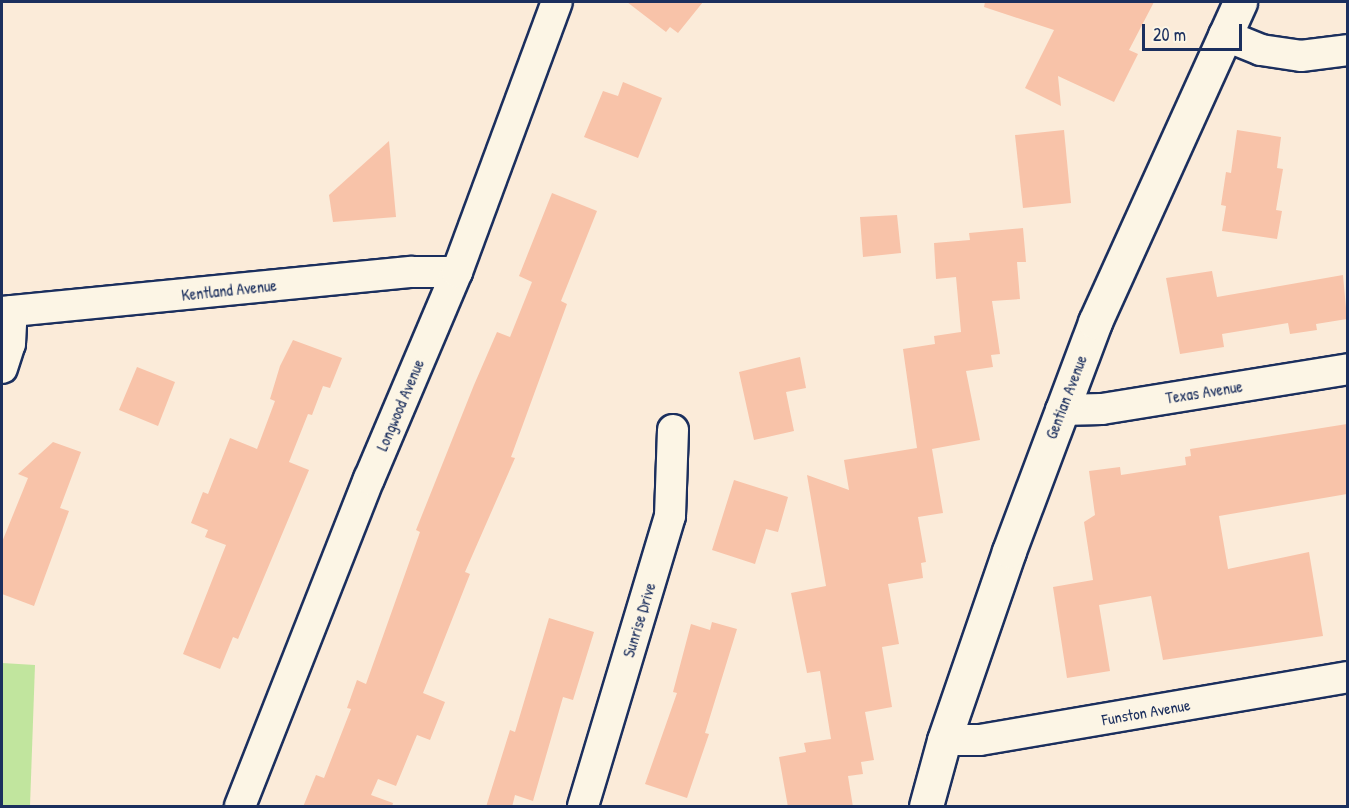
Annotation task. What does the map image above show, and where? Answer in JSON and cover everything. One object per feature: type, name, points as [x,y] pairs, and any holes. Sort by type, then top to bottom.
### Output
[{"type":"street","name":"Longwood Avenue","points":[[240,807],[369,479],[457,272],[557,2]]},
{"type":"street","name":"Gentian Avenue","points":[[926,807],[944,740],[1061,410],[1095,322],[1240,2]]},
{"type":"street","points":[[1224,36],[1261,50],[1301,56],[1347,50]]},
{"type":"street","name":"Kentland Avenue","points":[[7,312],[412,272],[457,272]]},
{"type":"street","points":[[2,368],[10,344],[7,312]]},
{"type":"street","name":"Texas Avenue","points":[[1061,410],[1102,409],[1347,369]]},
{"type":"street","name":"Sunrise Drive","points":[[583,807],[670,516],[673,430]]},
{"type":"street","name":"Funston Avenue","points":[[944,740],[980,740],[1347,677]]},
{"type":"green space","points":[[2,663],[35,665],[30,806],[2,806]]},
{"type":"building","points":[[627,2],[703,2],[678,33],[670,27],[666,32]]},
{"type":"building","points":[[985,2],[1154,2],[1129,50],[1138,54],[1114,102],[1058,76],[1061,106],[1025,88],[1054,30],[984,7]]},
{"type":"building","points":[[623,82],[662,98],[638,158],[584,137],[603,91],[618,96]]},
{"type":"building","points":[[1064,130],[1071,203],[1023,208],[1015,135]]},
{"type":"building","points":[[1237,130],[1281,137],[1277,168],[1283,169],[1276,210],[1282,211],[1277,239],[1222,231],[1226,206],[1221,205],[1226,172],[1231,173]]},
{"type":"building","points":[[389,141],[396,217],[333,222],[329,195]]},
{"type":"building","points":[[552,193],[597,211],[561,301],[567,304],[511,457],[515,458],[465,572],[470,574],[423,693],[445,702],[430,740],[417,735],[396,786],[378,779],[371,795],[393,803],[392,807],[303,807],[316,775],[324,778],[351,709],[347,708],[357,680],[366,684],[420,532],[416,530],[497,332],[510,337],[532,282],[519,276]]},
{"type":"building","points":[[897,215],[901,253],[863,257],[860,217]]},
{"type":"building","points":[[1023,228],[1026,262],[1017,262],[1020,299],[992,301],[1000,354],[991,355],[993,367],[966,371],[980,440],[932,449],[943,513],[918,517],[926,562],[921,563],[923,578],[888,584],[899,644],[882,647],[892,707],[865,712],[874,760],[861,762],[863,774],[848,776],[853,807],[788,807],[779,757],[806,752],[804,743],[831,739],[820,671],[807,673],[791,593],[826,586],[807,475],[849,490],[844,460],[917,448],[903,349],[935,344],[934,336],[961,332],[956,277],[936,279],[934,243],[970,240],[969,233]]},
{"type":"building","points":[[1212,271],[1217,297],[1343,275],[1347,319],[1316,324],[1317,330],[1290,334],[1288,323],[1222,334],[1224,347],[1180,354],[1166,278]]},
{"type":"building","points":[[293,340],[342,358],[330,388],[323,386],[312,415],[308,414],[289,462],[309,470],[238,639],[233,637],[220,669],[183,654],[226,545],[205,537],[208,530],[191,523],[203,492],[208,494],[230,438],[257,449],[275,401],[270,399],[280,366]]},
{"type":"building","points":[[800,357],[806,388],[786,392],[794,431],[754,440],[739,372]]},
{"type":"building","points":[[137,367],[175,382],[158,426],[119,410]]},
{"type":"building","points":[[1347,424],[1347,494],[1219,516],[1228,569],[1309,552],[1323,636],[1163,660],[1151,596],[1099,605],[1110,671],[1067,678],[1053,587],[1093,580],[1084,522],[1095,515],[1089,471],[1120,467],[1121,475],[1186,465],[1185,457],[1191,456],[1190,449]]},
{"type":"building","points":[[53,442],[81,452],[60,508],[69,511],[34,606],[2,594],[2,542],[28,478],[18,474]]},
{"type":"building","points":[[734,480],[788,497],[778,532],[766,529],[755,564],[712,550]]},
{"type":"building","points":[[549,618],[594,632],[573,700],[563,697],[533,801],[515,795],[512,807],[486,807],[510,730],[515,732]]},
{"type":"building","points":[[712,622],[737,629],[705,733],[709,734],[687,798],[645,784],[677,693],[673,692],[691,624],[710,630]]}]
